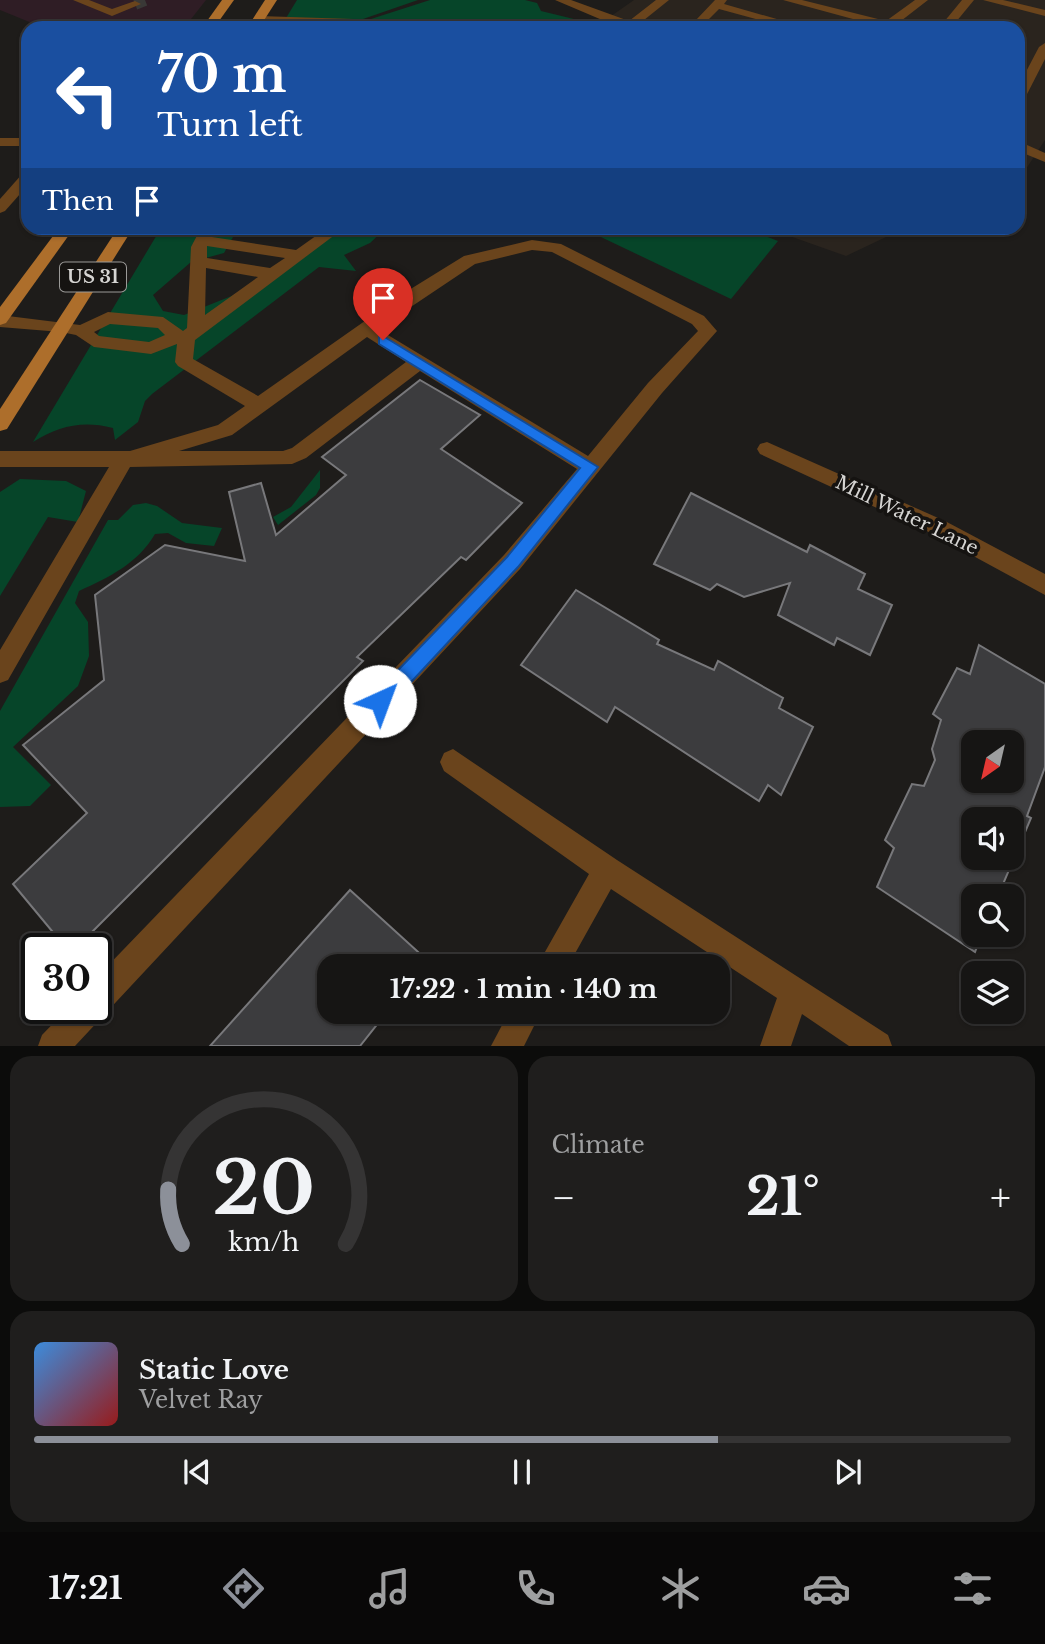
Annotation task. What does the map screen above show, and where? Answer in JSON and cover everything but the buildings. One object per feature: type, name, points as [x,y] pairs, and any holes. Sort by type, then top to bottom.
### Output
[{"type":"main road","points":[[213,21],[228,0]]},
{"type":"main road","points":[[257,21],[271,0]]},
{"type":"main road","name":"US 31","points":[[0,320],[61,235]]},
{"type":"main road","name":"US 31","points":[[0,424],[120,235]]},
{"type":"street","points":[[79,0],[112,13],[135,4]]},
{"type":"street","points":[[561,0],[616,21]]},
{"type":"street","points":[[639,21],[663,0]]},
{"type":"street","points":[[847,14],[859,0]]},
{"type":"street","points":[[893,21],[922,0]]},
{"type":"street","points":[[951,21],[968,0]]},
{"type":"street","points":[[989,0],[1045,13]]},
{"type":"street","points":[[795,1],[873,21]]},
{"type":"street","points":[[704,21],[718,2],[779,21]]},
{"type":"street","points":[[1025,86],[1045,47]]},
{"type":"street","points":[[1025,60],[1037,63]]},
{"type":"street","points":[[0,142],[21,142]]},
{"type":"street","points":[[1025,148],[1045,158]]},
{"type":"street","points":[[0,208],[21,184]]},
{"type":"street","points":[[204,235],[186,335],[184,362],[260,405]]},
{"type":"street","points":[[209,235],[299,254]]},
{"type":"street","points":[[0,320],[61,326],[82,331],[94,341],[151,348],[186,335],[326,235]]},
{"type":"street","points":[[0,673],[123,461],[225,430],[470,260],[532,245],[555,247],[698,320],[708,331],[512,562],[112,983]]},
{"type":"street","points":[[198,262],[273,274]]},
{"type":"street","points":[[82,331],[108,318],[163,323],[186,335]]},
{"type":"street","points":[[366,330],[590,467]]},
{"type":"street","points":[[0,459],[285,459],[299,453],[419,362]]},
{"type":"street","name":"Mill Water Lane","points":[[767,449],[938,527],[1045,585]]},
{"type":"street","points":[[453,762],[607,870],[877,1045]]},
{"type":"street","points":[[559,954],[607,870]]},
{"type":"street","points":[[775,1045],[795,992]]},
{"type":"street","points":[[53,1045],[73,1024]]},
{"type":"street","points":[[506,1045],[519,1024]]},
{"type":"shaded area","points":[[0,0],[206,0],[190,21],[27,21],[0,10]]},
{"type":"shaded area","points":[[634,0],[1045,0],[1045,140],[1025,169],[1025,21],[604,21]]},
{"type":"shaded area","points":[[787,235],[890,235],[846,256]]},
{"type":"green space","points":[[297,0],[418,0],[357,21],[284,21]]},
{"type":"green space","points":[[430,0],[525,0],[537,3],[541,11],[582,21],[551,19],[365,21]]},
{"type":"green space","points":[[157,235],[234,235],[224,253],[191,262],[153,295],[163,311],[184,315],[244,291],[298,254],[320,235],[379,235],[370,243],[344,255],[356,271],[319,267],[152,394],[145,401],[138,422],[115,440],[113,428],[81,425],[62,428],[33,442]]},
{"type":"green space","points":[[597,235],[763,235],[778,241],[731,299]]},
{"type":"green space","points":[[320,470],[320,488],[316,495],[278,525],[273,517],[291,507]]},
{"type":"green space","points":[[20,479],[66,481],[86,491],[78,522],[48,517],[0,596],[0,492]]},
{"type":"green space","points":[[146,503],[157,506],[182,523],[222,528],[214,546],[186,543],[168,533],[155,534],[132,561],[79,591],[75,603],[88,622],[89,656],[78,686],[13,747],[51,785],[30,806],[0,807],[0,711],[108,520],[118,520],[133,505]]},
{"type":"tunnel","points":[[135,4],[145,0]]},
{"type":"route","points":[[380,701],[512,562],[590,467],[383,340]]}]
